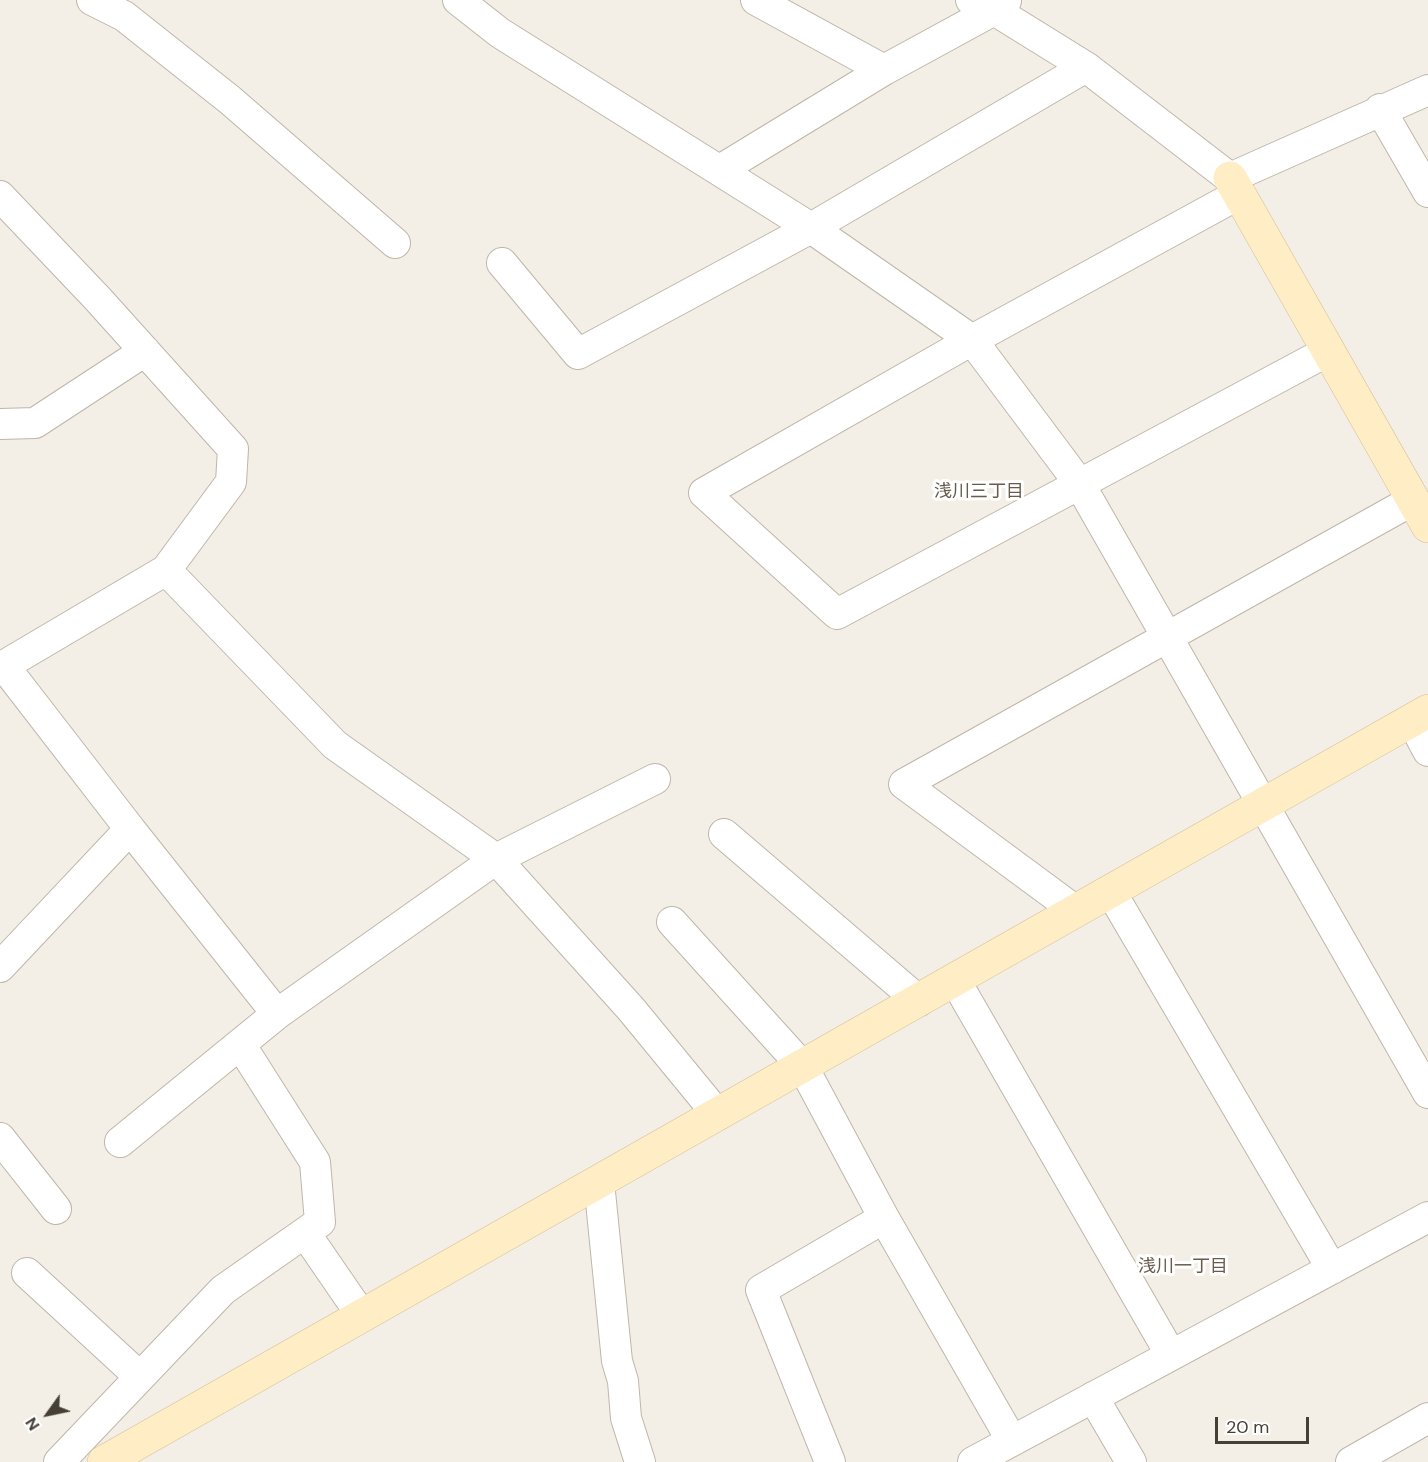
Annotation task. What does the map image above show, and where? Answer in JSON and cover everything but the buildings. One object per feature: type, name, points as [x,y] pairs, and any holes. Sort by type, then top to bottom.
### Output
[{"type":"street","points":[[92,0],[124,16],[230,100],[395,243]]},
{"type":"street","points":[[458,0],[500,33],[811,228],[972,340],[1079,483],[1428,1093]]},
{"type":"street","points":[[756,0],[884,70]]},
{"type":"street","points":[[720,170],[991,3],[1086,67],[1234,186],[1421,513],[1168,639],[904,784],[1076,911]]},
{"type":"street","points":[[502,263],[578,354],[811,228],[1086,67]]},
{"type":"street","points":[[1328,351],[837,614],[704,493],[972,340],[1234,186],[1380,109],[1428,90]]},
{"type":"street","points":[[1380,109],[1428,192]]},
{"type":"street","points":[[0,195],[233,449],[231,482],[166,570],[2,667],[277,1014]]},
{"type":"street","points":[[0,424],[35,423],[145,351]]},
{"type":"street","points":[[166,570],[335,745],[496,859],[631,1010],[718,1115]]},
{"type":"street","points":[[110,1461],[1420,716],[1428,751]]},
{"type":"street","points":[[120,1142],[277,1014],[496,859],[655,779]]},
{"type":"street","points":[[0,967],[130,829]]},
{"type":"street","points":[[724,834],[919,1001]]},
{"type":"street","points":[[1111,892],[1332,1269]]},
{"type":"street","points":[[672,922],[803,1067],[884,1218],[1012,1441]]},
{"type":"street","points":[[956,980],[1171,1355]]},
{"type":"street","points":[[59,1462],[223,1290],[320,1222],[315,1162],[240,1044]]},
{"type":"street","points":[[0,1138],[56,1209]]},
{"type":"street","points":[[599,1182],[617,1361],[623,1381],[626,1418],[640,1462]]},
{"type":"street","points":[[973,1462],[1428,1217]]},
{"type":"street","points":[[830,1462],[761,1290],[884,1218]]},
{"type":"street","points":[[305,1233],[362,1316]]},
{"type":"street","points":[[27,1273],[140,1377]]},
{"type":"street","points":[[1093,1397],[1131,1462]]},
{"type":"street","points":[[1351,1462],[1428,1418]]},
{"type":"district","name":"浅川三丁目","points":[[979,492]]},
{"type":"district","name":"浅川一丁目","points":[[1183,1267]]}]
